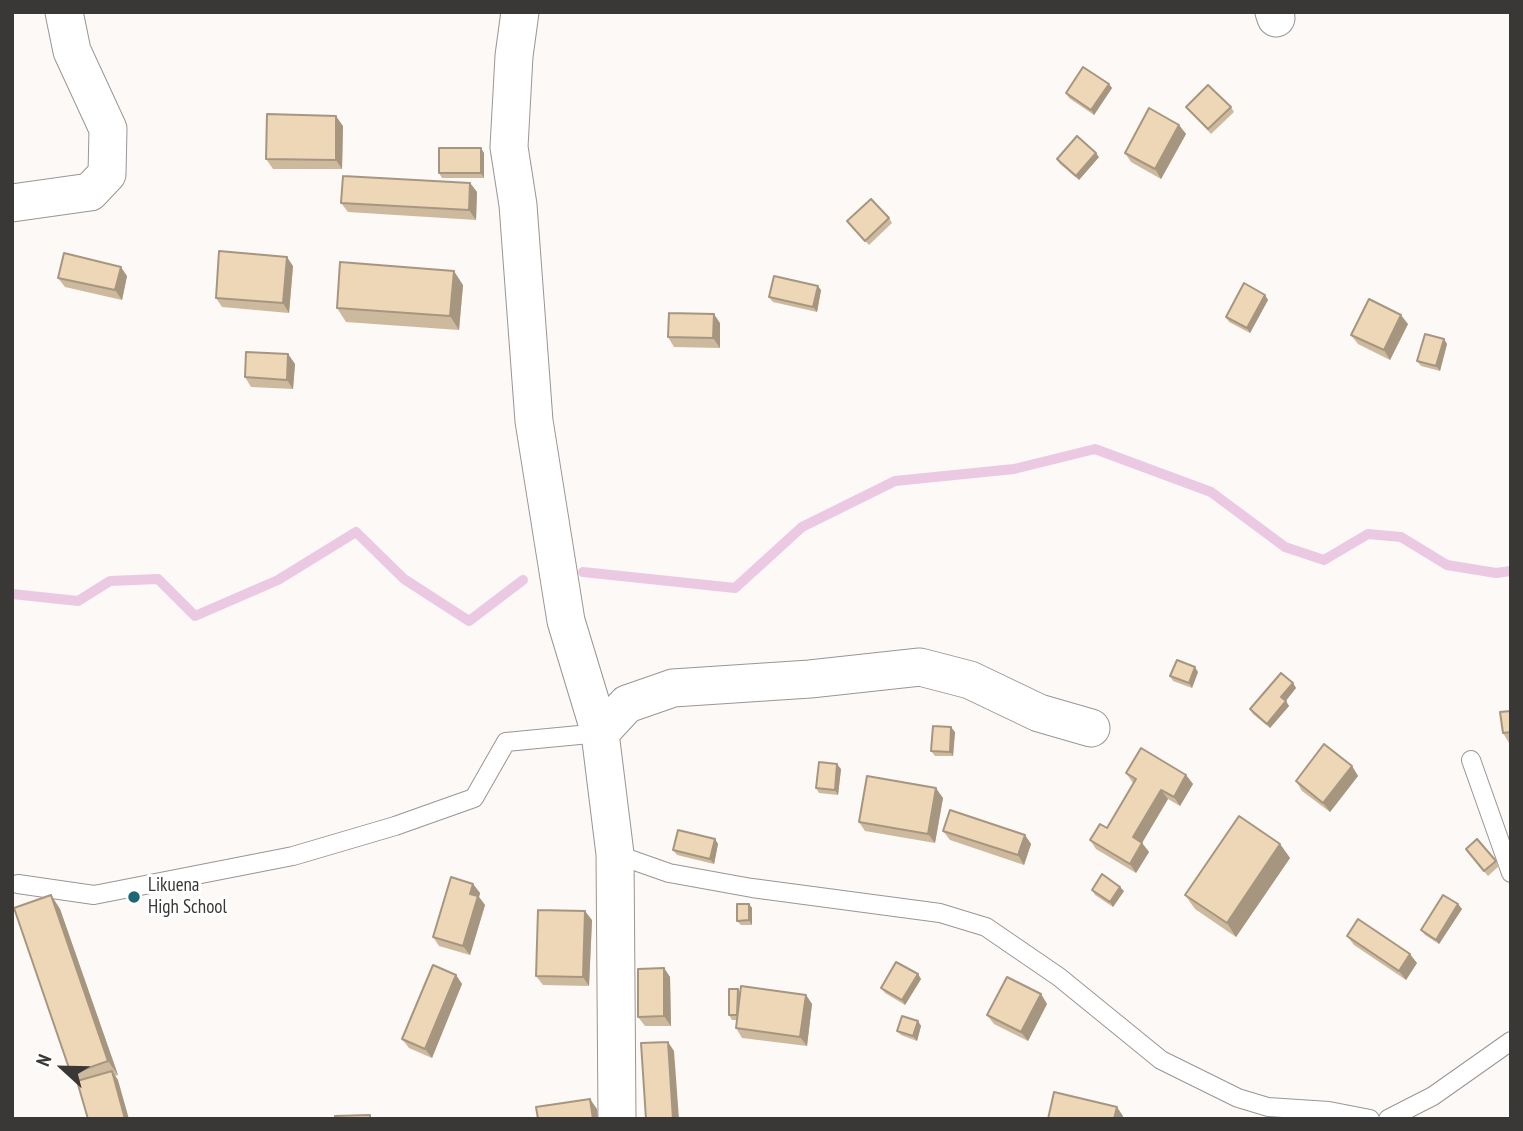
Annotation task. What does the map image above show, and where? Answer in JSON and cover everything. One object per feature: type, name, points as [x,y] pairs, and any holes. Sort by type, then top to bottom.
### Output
[{"type":"street","points":[[12,202],[90,192],[107,174],[108,129],[72,51],[64,12]]},
{"type":"street","points":[[520,12],[514,56],[509,147],[519,205],[534,421],[566,621],[600,733],[615,855],[617,1119]]},
{"type":"street","points":[[600,733],[627,704],[673,688],[920,667],[971,680],[1039,713],[1091,728]]},
{"type":"lane","points":[[18,884],[94,895],[293,856],[474,799],[506,742],[600,733]]},
{"type":"lane","points":[[1471,760],[1511,873]]},
{"type":"lane","points":[[615,855],[681,875],[752,888],[940,913],[986,926],[1059,977],[1161,1060],[1238,1098],[1268,1107],[1329,1111],[1370,1119]]},
{"type":"lane","points":[[1388,1119],[1433,1096],[1511,1041]]},
{"type":"building","points":[[1083,67],[1109,84],[1091,110],[1066,93]]},
{"type":"building","points":[[1208,85],[1231,107],[1208,129],[1186,107]]},
{"type":"building","points":[[1149,108],[1179,125],[1155,169],[1125,153]]},
{"type":"building","points":[[267,114],[336,116],[336,160],[266,159]]},
{"type":"building","points":[[1077,136],[1096,153],[1076,176],[1057,159]]},
{"type":"building","points":[[439,148],[481,148],[481,173],[439,173]]},
{"type":"building","points":[[343,176],[470,183],[469,210],[341,203]]},
{"type":"building","points":[[871,199],[889,218],[865,241],[847,221]]},
{"type":"building","points":[[219,251],[287,257],[283,303],[216,298]]},
{"type":"building","points":[[64,253],[121,267],[115,290],[58,278]]},
{"type":"building","points":[[340,262],[454,271],[450,316],[337,308]]},
{"type":"building","points":[[774,276],[818,286],[813,307],[769,297]]},
{"type":"building","points":[[1244,283],[1265,295],[1247,328],[1226,317]]},
{"type":"building","points":[[1369,299],[1401,315],[1384,350],[1351,335]]},
{"type":"building","points":[[669,313],[714,314],[713,338],[668,337]]},
{"type":"building","points":[[1425,334],[1444,339],[1436,366],[1417,361]]},
{"type":"building","points":[[246,352],[288,354],[287,380],[245,377]]},
{"type":"building","points":[[1177,660],[1195,667],[1189,683],[1170,676]]},
{"type":"building","points":[[1281,673],[1293,683],[1281,697],[1286,701],[1267,724],[1250,709]]},
{"type":"building","points":[[1511,711],[1511,732],[1503,733],[1500,712]]},
{"type":"building","points":[[933,726],[951,727],[950,752],[931,751]]},
{"type":"building","points":[[1324,744],[1352,766],[1323,803],[1296,781]]},
{"type":"building","points":[[1141,748],[1186,775],[1174,797],[1161,790],[1133,837],[1142,843],[1130,864],[1090,840],[1100,824],[1107,828],[1136,779],[1126,773]]},
{"type":"building","points":[[819,762],[837,764],[835,790],[816,788]]},
{"type":"building","points":[[867,776],[936,788],[928,834],[859,822]]},
{"type":"building","points":[[950,810],[1025,835],[1018,855],[943,831]]},
{"type":"building","points":[[1239,816],[1280,844],[1227,923],[1185,895]]},
{"type":"building","points":[[678,830],[715,839],[710,859],[673,850]]},
{"type":"building","points":[[1477,839],[1496,861],[1484,871],[1466,849]]},
{"type":"building","points":[[1102,874],[1120,887],[1110,902],[1092,890]]},
{"type":"building","points":[[451,877],[473,884],[470,894],[478,896],[463,946],[433,937]]},
{"type":"building","points":[[51,895],[108,1061],[71,1074],[14,908]]},
{"type":"building","points":[[1443,895],[1458,904],[1436,940],[1421,930]]},
{"type":"building","points":[[737,904],[749,904],[749,920],[737,921]]},
{"type":"building","points":[[538,910],[585,911],[583,977],[536,976]]},
{"type":"building","points":[[1358,919],[1410,954],[1399,971],[1347,936]]},
{"type":"building","points":[[896,962],[918,974],[902,1000],[881,988]]},
{"type":"building","points":[[433,965],[456,975],[425,1049],[402,1039]]},
{"type":"building","points":[[664,968],[664,1016],[638,1017],[638,969]]},
{"type":"building","points":[[1007,977],[1041,994],[1021,1032],[987,1015]]},
{"type":"building","points":[[741,986],[806,995],[800,1037],[736,1028]]},
{"type":"building","points":[[729,989],[738,989],[737,1015],[729,1015]]},
{"type":"building","points":[[902,1016],[918,1021],[913,1036],[897,1031]]},
{"type":"building","points":[[668,1042],[673,1119],[646,1119],[641,1043]]},
{"type":"building","points":[[112,1071],[125,1119],[88,1119],[77,1081]]},
{"type":"building","points":[[1054,1092],[1117,1107],[1114,1119],[1048,1119]]},
{"type":"building","points":[[590,1099],[593,1119],[538,1119],[536,1107]]},
{"type":"building","points":[[370,1115],[370,1119],[335,1119],[335,1116]]},
{"type":"waterway","points":[[583,572],[735,588],[802,527],[895,481],[1014,469],[1095,449],[1211,492],[1285,547],[1324,560],[1368,534],[1401,537],[1447,565],[1496,573],[1511,571]]},
{"type":"waterway","points":[[12,594],[78,601],[110,581],[158,579],[195,616],[278,580],[356,532],[404,579],[469,621],[523,580]]},
{"type":"place","name":"Likuena High School","points":[[134,897]]}]
